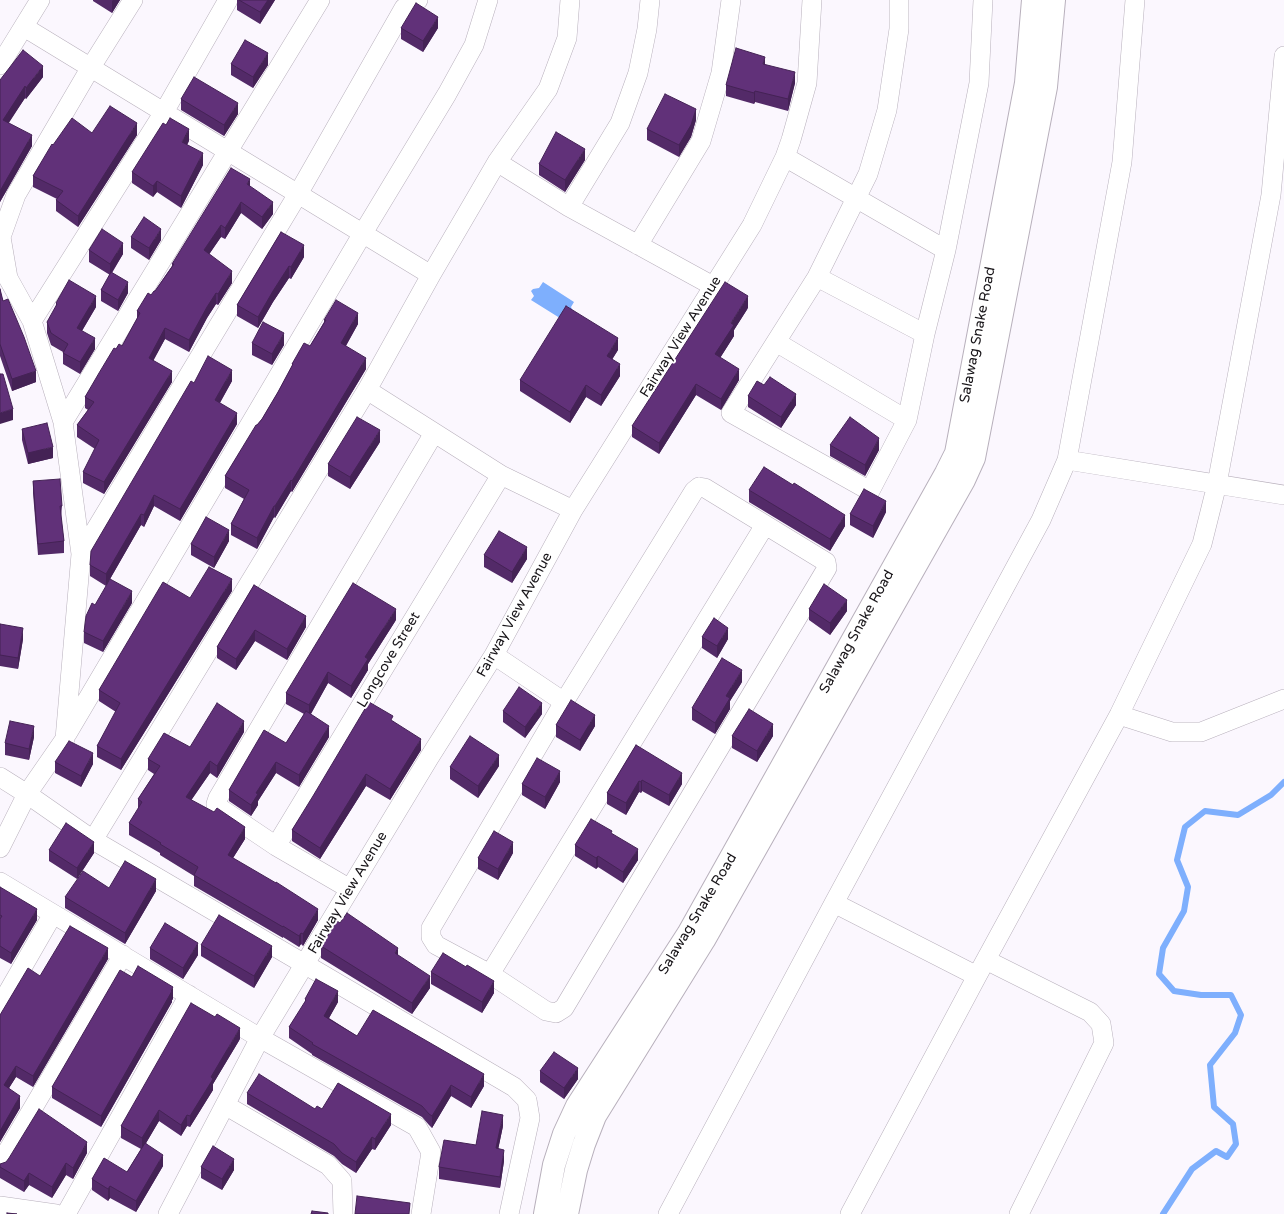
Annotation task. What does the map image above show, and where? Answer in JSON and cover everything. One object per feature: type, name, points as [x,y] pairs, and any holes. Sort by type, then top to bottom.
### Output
[{"type":"main road","name":"Salawag Snake Road","points":[[567,1214],[582,1150],[595,1116],[704,940],[964,480],[974,458],[1026,83],[1034,0]]},
{"type":"main road","name":"Salawag Snake Road","points":[[545,1214],[554,1165],[564,1134],[577,1106],[688,934],[946,474],[956,453],[1046,87],[1054,0]]},
{"type":"street","points":[[0,65],[40,0]]},
{"type":"street","points":[[65,739],[81,554],[63,422],[32,321],[8,278],[1,238],[16,195],[91,67],[133,0]]},
{"type":"street","points":[[32,321],[164,112],[228,0]]},
{"type":"street","points":[[63,422],[320,0]]},
{"type":"street","points":[[81,554],[298,194],[404,8],[418,0]]},
{"type":"street","points":[[0,848],[27,794],[65,739],[363,233],[447,94],[474,45],[488,0]]},
{"type":"street","points":[[93,840],[367,390],[431,275],[497,162],[548,89],[568,38],[570,0]]},
{"type":"street","points":[[569,207],[620,123],[638,73],[647,29],[650,0]]},
{"type":"street","points":[[638,245],[701,142],[721,73],[731,0]]},
{"type":"street","name":"Fairway View Avenue","points":[[168,1214],[260,1038],[425,765],[494,655],[573,510],[752,225],[785,157],[807,83],[812,0]]},
{"type":"street","points":[[899,0],[899,29],[887,110],[868,174],[817,277],[731,413],[870,491],[907,420],[925,334],[946,250],[979,83],[983,0]]},
{"type":"street","points":[[668,1214],[1041,520],[1067,460],[1122,162],[1135,0]]},
{"type":"street","points":[[24,27],[431,275]]},
{"type":"street","points":[[850,1214],[1119,715],[1202,544],[1217,484],[1271,195],[1284,56]]},
{"type":"street","points":[[785,157],[946,250]]},
{"type":"street","points":[[497,162],[569,207],[713,286]]},
{"type":"street","points":[[817,277],[925,334]]},
{"type":"street","points":[[776,342],[907,420]]},
{"type":"street","points":[[367,390],[501,475],[573,510]]},
{"type":"street","points":[[350,889],[276,846],[221,809],[216,804],[218,798],[434,433]]},
{"type":"street","points":[[1067,460],[1284,495]]},
{"type":"street","name":"Longcove Street","points":[[276,846],[501,475]]},
{"type":"street","points":[[699,487],[705,488],[765,525],[826,562],[827,568],[564,1008],[556,1013],[546,1011],[490,974],[436,945],[431,937],[432,928],[564,702],[694,491],[699,487]]},
{"type":"street","points":[[490,974],[765,525]]},
{"type":"street","points":[[494,655],[564,702]]},
{"type":"street","points":[[1119,715],[1172,732],[1201,732],[1284,698]]},
{"type":"street","points":[[0,777],[93,840],[514,1087],[527,1100],[530,1118],[509,1214]]},
{"type":"street","points":[[0,882],[260,1038],[417,1127],[431,1152],[421,1214]]},
{"type":"street","points":[[834,903],[982,968],[1090,1012],[1101,1024],[1104,1043],[1019,1214]]},
{"type":"street","points":[[0,1006],[53,914]]},
{"type":"street","points":[[0,1164],[123,955]]},
{"type":"street","points":[[66,1214],[188,995]]},
{"type":"street","points":[[225,1105],[328,1165],[342,1181],[343,1214]]},
{"type":"street","points":[[0,1206],[56,1214]]},
{"type":"water","points":[[543,282],[574,302],[571,307],[574,313],[563,320],[531,300],[534,296],[531,291],[539,288]]},
{"type":"building","points":[[239,0],[268,0],[260,12]]},
{"type":"building","points":[[416,3],[438,17],[423,41],[401,28]]},
{"type":"building","points":[[245,40],[268,53],[253,77],[231,64]]},
{"type":"building","points":[[736,48],[765,57],[763,64],[795,72],[788,99],[755,91],[754,93],[726,85]]},
{"type":"building","points":[[23,50],[43,66],[26,88],[25,86],[3,120],[32,135],[0,191],[0,80]]},
{"type":"building","points":[[194,77],[238,103],[224,125],[181,99]]},
{"type":"building","points":[[665,94],[696,109],[691,125],[679,145],[647,129]]},
{"type":"building","points":[[110,106],[137,123],[78,216],[56,200],[63,191],[33,176],[52,144],[53,145],[72,118],[92,133]]},
{"type":"building","points":[[170,118],[189,129],[182,142],[203,153],[181,196],[157,181],[153,186],[132,172],[163,123],[166,125]]},
{"type":"building","points":[[556,132],[585,149],[565,180],[539,164]]},
{"type":"building","points":[[231,168],[250,179],[247,184],[273,202],[262,217],[241,202],[225,228],[221,225],[204,250],[232,271],[218,294],[216,293],[207,307],[189,340],[165,328],[149,358],[172,371],[104,482],[83,472],[99,440],[77,425],[94,402],[85,397],[114,348],[116,349],[119,344],[122,346],[140,313],[137,311],[148,293],[151,295],[155,291],[174,264],[172,264]]},
{"type":"building","points":[[144,217],[161,229],[149,248],[131,237]]},
{"type":"building","points":[[102,229],[123,243],[110,264],[89,250]]},
{"type":"building","points":[[281,232],[304,245],[291,267],[289,266],[273,291],[258,317],[237,305]]},
{"type":"building","points":[[111,272],[128,282],[118,300],[101,290]]},
{"type":"building","points":[[69,280],[96,296],[77,328],[95,338],[80,362],[63,353],[68,344],[51,333],[47,322]]},
{"type":"building","points":[[725,282],[748,296],[731,323],[734,325],[715,354],[739,369],[721,399],[696,384],[659,443],[632,426]]},
{"type":"building","points":[[0,289],[3,301],[8,299],[36,371],[12,379],[0,344]]},
{"type":"building","points":[[336,300],[358,313],[341,343],[366,358],[292,481],[291,480],[274,506],[257,538],[231,524],[249,490],[225,476],[256,425],[262,419],[304,343],[310,346]]},
{"type":"building","points":[[566,306],[618,338],[607,356],[620,364],[601,395],[586,385],[570,412],[520,380]]},
{"type":"building","points":[[263,322],[284,333],[272,354],[252,343]]},
{"type":"building","points":[[208,356],[232,370],[215,400],[237,413],[180,509],[154,495],[144,515],[141,514],[106,574],[90,565],[91,551],[191,381],[194,383]]},
{"type":"building","points":[[0,374],[3,374],[13,409],[0,413]]},
{"type":"building","points":[[770,377],[796,394],[781,417],[748,396],[757,381],[764,385]]},
{"type":"building","points":[[357,417],[380,430],[350,477],[328,464]]},
{"type":"building","points":[[850,417],[879,438],[865,465],[830,445]]},
{"type":"building","points":[[47,423],[53,447],[28,453],[22,429]]},
{"type":"building","points":[[764,467],[793,485],[794,483],[845,515],[830,539],[749,490]]},
{"type":"building","points":[[60,479],[62,506],[60,506],[64,541],[38,544],[33,481]]},
{"type":"building","points":[[864,489],[886,501],[873,526],[850,514]]},
{"type":"building","points":[[206,517],[229,530],[214,557],[191,544]]},
{"type":"building","points":[[499,531],[527,547],[512,572],[484,555]]},
{"type":"building","points":[[209,567],[232,579],[121,759],[97,746],[120,703],[99,690],[163,582],[190,598]]},
{"type":"building","points":[[110,579],[132,591],[103,641],[84,632],[86,616],[92,603],[95,605]]},
{"type":"building","points":[[353,583],[396,609],[365,657],[368,659],[351,686],[328,672],[309,705],[286,693]]},
{"type":"building","points":[[824,584],[847,600],[830,623],[809,609]]},
{"type":"building","points":[[254,585],[306,616],[287,649],[255,630],[236,659],[217,647]]},
{"type":"building","points":[[714,618],[728,628],[717,646],[702,637]]},
{"type":"building","points":[[0,624],[23,628],[18,658],[0,655]]},
{"type":"building","points":[[722,658],[742,670],[726,696],[730,698],[715,723],[692,708]]},
{"type":"building","points":[[519,687],[542,703],[525,727],[503,711]]},
{"type":"building","points":[[571,700],[595,715],[580,740],[556,725]]},
{"type":"building","points":[[369,702],[393,716],[391,720],[421,739],[390,789],[366,774],[320,848],[292,830]]},
{"type":"building","points":[[217,703],[244,721],[217,766],[210,761],[186,797],[214,812],[217,808],[245,827],[228,855],[276,882],[318,909],[303,934],[301,933],[299,936],[194,875],[198,867],[129,823],[142,802],[138,799],[160,766],[148,759],[164,733],[190,747]]},
{"type":"building","points":[[749,709],[773,724],[757,751],[732,736]]},
{"type":"building","points":[[306,711],[329,726],[299,775],[276,762],[256,793],[258,794],[251,805],[229,790],[264,730],[286,743]]},
{"type":"building","points":[[10,721],[34,726],[29,749],[5,743]]},
{"type":"building","points":[[470,736],[499,755],[478,786],[450,767]]},
{"type":"building","points":[[69,741],[93,753],[81,776],[55,762]]},
{"type":"building","points":[[636,745],[682,773],[669,795],[642,780],[641,782],[639,781],[626,803],[607,793]]},
{"type":"building","points":[[537,758],[560,771],[545,797],[522,784]]},
{"type":"building","points":[[591,819],[638,849],[623,872],[598,856],[596,858],[575,845]]},
{"type":"building","points":[[66,823],[94,842],[77,868],[49,850]]},
{"type":"building","points":[[494,831],[513,842],[498,869],[478,858]]},
{"type":"building","points":[[125,861],[156,879],[125,933],[65,897],[83,871],[109,888]]},
{"type":"building","points":[[0,887],[37,909],[11,953],[0,946],[0,919],[2,916],[0,915]]},
{"type":"building","points":[[347,913],[398,948],[395,953],[430,976],[412,1003],[321,946],[337,921],[340,923]]},
{"type":"building","points":[[219,915],[272,946],[254,976],[201,945]]},
{"type":"building","points":[[165,923],[198,943],[183,968],[150,948]]},
{"type":"building","points":[[70,926],[108,948],[33,1076],[16,1066],[4,1085],[20,1096],[0,1131],[0,1015],[28,968],[40,976]]},
{"type":"building","points":[[443,953],[466,967],[467,965],[494,981],[482,1002],[431,972]]},
{"type":"building","points":[[138,966],[173,987],[101,1116],[52,1087],[120,970],[132,977]]},
{"type":"building","points":[[316,979],[338,991],[324,1016],[357,1036],[373,1010],[484,1074],[471,1097],[451,1085],[432,1116],[422,1106],[312,1044],[313,1043],[289,1027],[306,1000],[305,999]]},
{"type":"building","points":[[191,1003],[215,1017],[217,1014],[240,1028],[211,1077],[213,1079],[190,1116],[187,1115],[181,1125],[159,1110],[142,1138],[121,1126]]},
{"type":"building","points":[[554,1052],[578,1068],[564,1088],[540,1071]]},
{"type":"building","points":[[259,1074],[315,1109],[317,1106],[322,1109],[338,1083],[391,1114],[375,1139],[372,1137],[356,1162],[342,1153],[334,1144],[247,1093]]},
{"type":"building","points":[[39,1109],[87,1142],[73,1168],[66,1163],[52,1187],[29,1173],[24,1181],[0,1167],[0,1164],[6,1162],[9,1158]]},
{"type":"building","points":[[482,1111],[503,1115],[496,1148],[504,1150],[500,1177],[439,1167],[444,1140],[476,1145]]},
{"type":"building","points":[[145,1143],[163,1155],[136,1201],[110,1186],[108,1189],[92,1179],[104,1158],[127,1172]]},
{"type":"building","points":[[213,1146],[234,1159],[222,1179],[201,1167]]},
{"type":"building","points":[[357,1196],[410,1203],[409,1214],[355,1214]]},
{"type":"building","points":[[312,1211],[328,1213],[328,1214],[311,1214]]},
{"type":"waterway","points":[[1163,1214],[1192,1169],[1216,1151],[1227,1157],[1236,1144],[1233,1124],[1214,1107],[1210,1065],[1235,1033],[1241,1015],[1231,995],[1201,995],[1174,991],[1159,974],[1163,948],[1184,911],[1188,887],[1177,860],[1185,827],[1205,811],[1238,815],[1271,795],[1284,782]]}]
